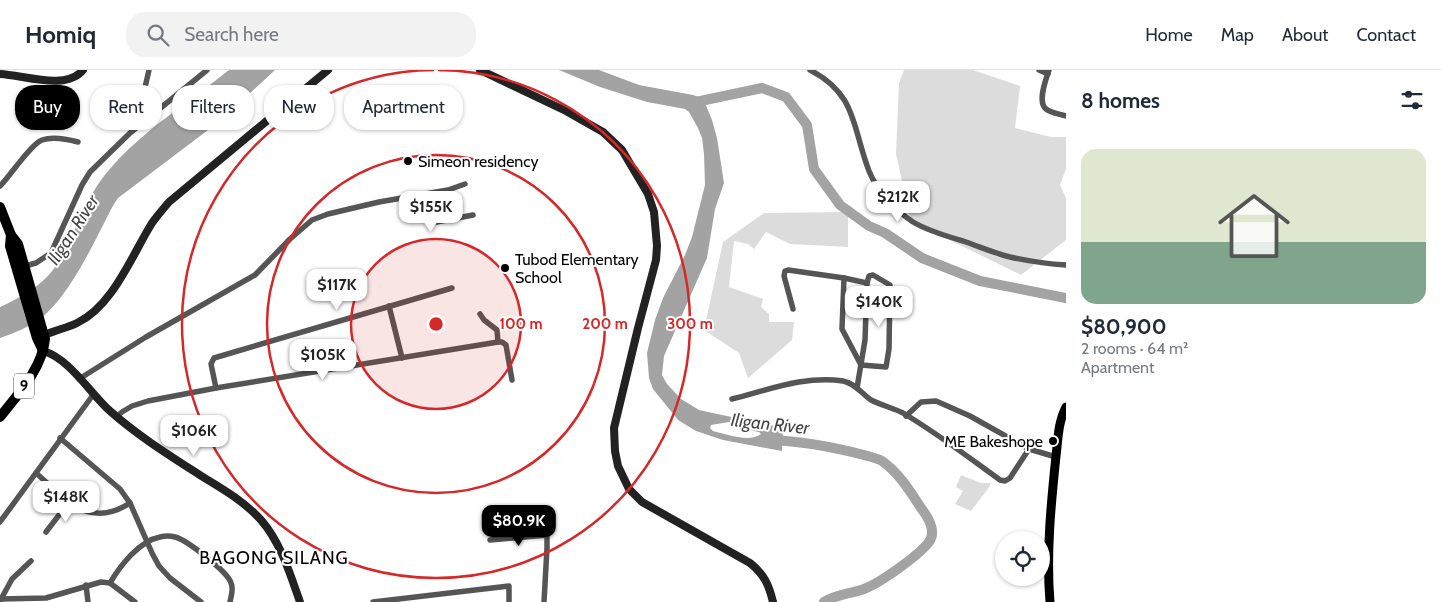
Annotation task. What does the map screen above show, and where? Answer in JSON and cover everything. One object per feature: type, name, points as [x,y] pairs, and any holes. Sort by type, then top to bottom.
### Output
[{"type":"highway","name":"9","points":[[0,207],[10,234],[18,244],[23,270],[45,343],[31,376],[0,417]]},
{"type":"main road","points":[[1050,602],[1051,514],[1060,426],[1062,414],[1066,407]]},
{"type":"street","points":[[5,73],[57,81],[70,80],[78,76],[83,70]]},
{"type":"street","points":[[162,107],[207,70]]},
{"type":"street","points":[[41,331],[77,323],[91,314],[126,270],[152,222],[168,202],[328,70]]},
{"type":"street","points":[[480,70],[566,111],[611,138],[622,150],[648,194],[654,212],[657,246],[656,260],[615,420],[614,445],[618,466],[630,489],[642,502],[750,563],[759,571],[769,587],[773,602]]},
{"type":"street","points":[[810,70],[823,77],[840,92],[853,116],[869,171],[886,198],[912,222],[1008,257],[1066,265]]},
{"type":"street","points":[[1039,70],[1048,72],[1042,100],[1043,105],[1048,111],[1066,116]]},
{"type":"street","points":[[145,85],[147,71]]},
{"type":"street","points":[[23,270],[51,253],[82,185],[90,172],[134,130]]},
{"type":"street","points":[[0,186],[41,140],[52,138],[78,142]]},
{"type":"street","points":[[78,379],[146,337],[255,275],[290,239],[312,220],[349,209],[418,194],[448,190],[465,184]]},
{"type":"street","points":[[418,194],[426,218],[431,223],[473,215]]},
{"type":"street","points":[[792,309],[784,276],[786,272],[794,270],[867,283]]},
{"type":"street","points":[[857,388],[865,340],[867,283],[869,276],[873,274],[890,285],[889,349],[886,367],[862,365]]},
{"type":"street","points":[[844,278],[842,330],[862,365]]},
{"type":"street","points":[[216,388],[211,364],[214,358],[452,288]]},
{"type":"street","points":[[389,306],[402,358]]},
{"type":"street","points":[[480,314],[496,330],[498,342]]},
{"type":"street","points":[[116,417],[132,406],[148,401],[216,388],[498,342],[506,345],[512,380]]},
{"type":"street","points":[[43,351],[59,359],[116,417],[254,512],[275,540],[288,568],[297,601]]},
{"type":"street","points":[[732,399],[817,379],[844,381],[850,383],[878,404],[906,416],[946,440],[1003,481],[1010,478],[1029,449]]},
{"type":"street","points":[[0,522],[93,395]]},
{"type":"street","points":[[906,416],[921,402],[931,400],[942,402],[1029,449],[1056,456]]},
{"type":"street","points":[[60,438],[120,489],[130,503],[159,566],[170,578],[201,602]]},
{"type":"street","points":[[36,473],[77,509],[87,513],[98,514],[122,508],[130,503]]},
{"type":"street","points":[[46,532],[69,502]]},
{"type":"street","points":[[544,602],[547,528]]},
{"type":"street","points":[[490,540],[547,535]]},
{"type":"street","points":[[110,583],[121,564],[147,543],[159,537],[176,537],[221,568],[232,584],[230,602]]},
{"type":"street","points":[[31,561],[12,579],[0,599],[45,600],[101,582],[110,583],[134,602]]},
{"type":"street","points":[[86,586],[88,602]]},
{"type":"street","points":[[373,602],[510,586],[509,602]]},
{"type":"shaded area","points":[[229,70],[275,70],[254,89],[254,85],[209,85]]},
{"type":"shaded area","points":[[559,70],[599,70],[639,85],[693,95],[699,97],[705,103],[717,138],[724,183],[715,209],[707,258],[664,356],[662,375],[667,384],[681,399],[699,410],[783,428],[782,451],[723,440],[696,431],[678,420],[653,389],[649,378],[647,353],[655,320],[663,298],[692,237],[705,185],[702,138],[689,112],[685,109],[647,102],[600,87]],"holes":[[[733,423],[759,432],[761,434],[756,437],[744,438],[713,431],[710,428],[711,425]]]},
{"type":"shaded area","points":[[904,70],[973,70],[1020,86],[1015,128],[1051,137],[1066,137],[1066,169],[1060,185],[1066,198],[1066,240],[1021,275],[911,221],[896,154],[899,83]]},
{"type":"shaded area","points":[[172,113],[172,130],[208,130],[118,198],[83,264],[59,300],[41,318],[22,330],[0,338],[0,307],[29,292],[48,276],[61,258],[100,181],[122,156],[151,130],[162,130],[162,120]]},
{"type":"shaded area","points":[[848,212],[848,247],[790,244],[766,232],[754,249],[748,244],[734,241],[729,287],[763,299],[761,307],[769,314],[769,322],[794,322],[792,340],[748,378],[739,353],[704,330],[723,242],[764,213]]},
{"type":"shaded area","points":[[961,475],[981,483],[990,483],[990,486],[971,511],[955,504],[963,491],[956,487]]},
{"type":"waterway","points":[[691,103],[762,88],[786,97],[807,125],[814,169],[840,205],[869,226],[885,233],[922,258],[980,281],[1066,298]]},
{"type":"waterway","name":"Iligan River","points":[[770,440],[817,445],[880,460],[894,471],[904,483],[931,524],[932,533],[929,542],[898,568],[864,589],[824,602]]},
{"type":"place","name":"Simeon residency","points":[[408,161]]},
{"type":"place","name":"Tubod Elementary School","points":[[505,268]]},
{"type":"place","name":"ME Bakeshope","points":[[1053,441]]},
{"type":"district","name":"BAGONG SILANG","points":[[274,558]]}]
